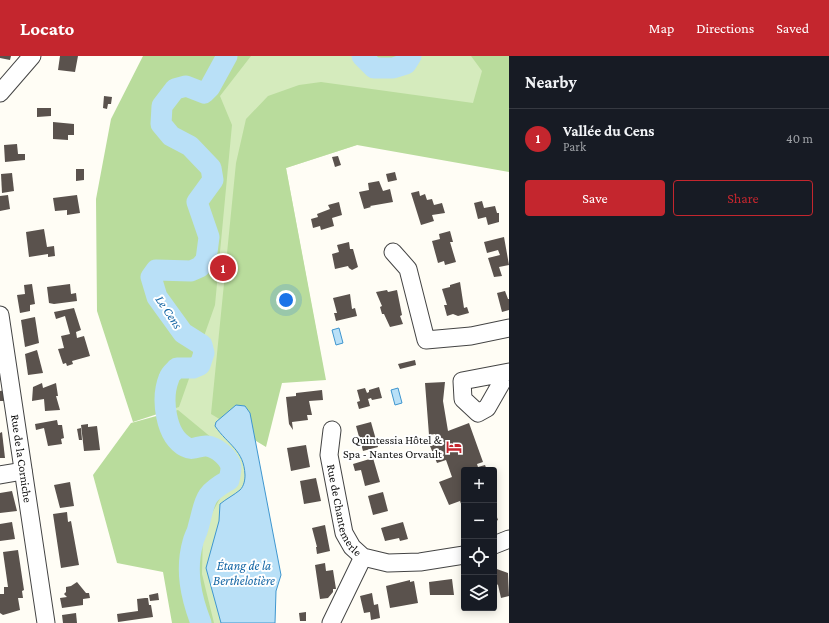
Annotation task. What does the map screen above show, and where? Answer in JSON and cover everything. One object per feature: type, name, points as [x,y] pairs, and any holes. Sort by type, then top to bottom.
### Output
[{"type":"street","points":[[0,93],[32,56]]},
{"type":"street","points":[[393,252],[408,269],[426,340],[471,336],[509,328]]},
{"type":"street","name":"Rue de la Corniche","points":[[0,315],[46,623]]},
{"type":"street","name":"Rue de Chantemerle","points":[[332,430],[329,455],[344,533],[352,547],[363,557],[388,563],[420,562],[461,555]]},
{"type":"street","points":[[0,475],[23,471]]},
{"type":"street","points":[[497,544],[509,539]]},
{"type":"street","points":[[331,623],[363,557]]},
{"type":"street","name":"Rue de la Corniche","points":[[36,623],[42,602]]},
{"type":"green space","points":[[143,56],[251,56],[220,96],[232,125],[215,305],[179,407],[133,422],[97,311],[96,199],[111,119]]},
{"type":"green space","points":[[187,56],[509,56],[509,119],[357,145],[286,168],[323,367],[266,373],[243,489],[231,623],[189,623],[123,128]]},
{"type":"green space","points":[[370,56],[408,56],[404,62]]},
{"type":"green space","points":[[471,56],[509,56],[509,172],[357,145],[286,168],[326,380],[282,383],[266,447],[211,414],[236,163],[246,119],[268,96],[299,85],[321,82],[473,103],[482,71]]},
{"type":"green space","points":[[178,410],[218,443],[232,476],[203,530],[202,574],[214,623],[172,623],[163,572],[117,563],[93,475],[131,423]]},
{"type":"water","points":[[339,328],[343,343],[336,345],[332,330]]},
{"type":"water","points":[[398,388],[402,403],[395,405],[391,390]]},
{"type":"water","name":"Étang de la Berthelotière","points":[[236,405],[245,406],[250,413],[281,575],[276,591],[275,623],[221,623],[206,568],[219,521],[220,504],[240,490],[244,481],[245,475],[242,459],[215,426],[216,422]]},
{"type":"building","points":[[0,56],[11,56],[10,60],[0,58]]},
{"type":"building","points":[[60,56],[78,56],[75,72],[58,70]]},
{"type":"building","points":[[104,96],[112,97],[111,104],[108,104],[107,109],[103,108]]},
{"type":"building","points":[[37,108],[51,108],[51,116],[37,117]]},
{"type":"building","points":[[53,122],[74,124],[74,135],[68,135],[68,140],[53,139]]},
{"type":"building","points":[[17,144],[18,154],[25,154],[25,160],[5,162],[4,145]]},
{"type":"building","points":[[338,156],[341,165],[335,167],[332,157]]},
{"type":"building","points":[[76,169],[84,169],[84,180],[76,181]]},
{"type":"building","points":[[395,172],[397,180],[388,182],[386,174]]},
{"type":"building","points":[[12,173],[14,191],[2,193],[1,174]]},
{"type":"building","points":[[379,181],[383,191],[390,189],[393,202],[370,206],[371,207],[364,209],[359,192],[369,190],[368,183]]},
{"type":"building","points":[[419,191],[420,196],[425,194],[427,200],[432,199],[434,205],[442,203],[445,213],[432,215],[434,221],[421,225],[411,193]]},
{"type":"building","points":[[8,195],[10,209],[0,211],[0,196]]},
{"type":"building","points":[[77,195],[80,213],[67,215],[67,210],[55,211],[53,198]]},
{"type":"building","points":[[482,201],[484,208],[495,206],[497,213],[499,213],[499,222],[488,225],[486,217],[478,219],[474,203]]},
{"type":"building","points":[[339,202],[342,215],[332,218],[334,226],[321,230],[320,226],[313,228],[311,219],[318,217],[317,214],[330,209],[328,205]]},
{"type":"building","points":[[44,229],[47,247],[54,246],[55,256],[48,257],[48,254],[29,257],[26,232]]},
{"type":"building","points":[[450,231],[453,242],[450,242],[456,262],[445,265],[444,261],[438,263],[432,241],[440,239],[439,234]]},
{"type":"building","points":[[504,237],[509,265],[499,267],[502,276],[494,277],[488,258],[500,255],[498,250],[487,253],[484,242]]},
{"type":"building","points":[[349,242],[350,249],[353,249],[358,267],[352,270],[348,266],[335,269],[332,254],[339,252],[337,245]]},
{"type":"building","points":[[460,282],[464,308],[467,307],[469,313],[458,316],[453,314],[447,316],[444,305],[447,305],[442,289]]},
{"type":"building","points":[[32,284],[35,304],[30,305],[30,311],[20,313],[17,295],[25,294],[24,285]]},
{"type":"building","points":[[70,284],[71,294],[76,293],[77,301],[54,304],[49,303],[47,287]]},
{"type":"building","points":[[387,290],[388,292],[397,290],[402,315],[400,316],[403,324],[390,327],[384,314],[382,314],[380,307],[382,306],[376,292]]},
{"type":"building","points":[[505,291],[509,299],[509,310],[502,312],[497,293]]},
{"type":"building","points":[[350,294],[352,309],[355,308],[357,316],[336,321],[334,313],[337,313],[333,298]]},
{"type":"building","points":[[74,308],[81,330],[76,332],[77,338],[84,336],[90,356],[72,361],[73,364],[67,366],[66,363],[63,364],[58,349],[64,348],[61,336],[70,334],[65,316],[56,319],[54,312]]},
{"type":"building","points":[[35,317],[39,343],[25,347],[21,320]]},
{"type":"building","points":[[37,350],[43,373],[28,375],[25,354]]},
{"type":"building","points":[[415,360],[416,365],[400,369],[398,364]]},
{"type":"building","name":"Quintessia Hôtel & Spa - Nantes Orvault","points":[[445,382],[443,401],[448,431],[469,423],[483,462],[477,464],[478,467],[461,467],[461,504],[460,501],[449,505],[439,482],[452,477],[446,460],[437,463],[430,446],[441,442],[440,439],[436,439],[435,434],[429,435],[425,383]]},
{"type":"building","points":[[42,383],[43,388],[56,383],[58,396],[56,396],[60,410],[45,411],[44,399],[32,401],[33,387]]},
{"type":"building","points":[[379,387],[382,398],[372,400],[371,398],[368,399],[370,406],[359,409],[357,402],[360,401],[357,390],[365,388],[367,393],[369,390]]},
{"type":"building","points":[[5,390],[6,401],[0,401],[0,391]]},
{"type":"building","points":[[322,390],[323,400],[309,401],[312,415],[307,415],[308,420],[292,422],[293,430],[289,424],[286,397],[296,396],[296,393]]},
{"type":"building","points":[[57,420],[58,425],[62,425],[64,438],[61,439],[62,444],[48,446],[44,428],[36,430],[35,424]]},
{"type":"building","points":[[371,422],[378,447],[363,451],[356,426]]},
{"type":"building","points":[[88,424],[88,427],[97,426],[100,450],[84,451],[81,425]]},
{"type":"building","points":[[81,428],[82,440],[79,440],[77,429]]},
{"type":"building","points":[[2,432],[5,458],[0,458],[0,433]]},
{"type":"building","points":[[306,445],[310,467],[291,471],[287,448]]},
{"type":"building","points":[[373,458],[380,482],[365,486],[361,470],[355,471],[353,464]]},
{"type":"building","points":[[316,478],[321,501],[304,504],[300,481]]},
{"type":"building","points":[[70,482],[74,506],[60,508],[54,485]]},
{"type":"building","points":[[12,491],[17,511],[0,513],[0,493]]},
{"type":"building","points":[[383,492],[388,511],[373,515],[368,496]]},
{"type":"building","points":[[67,512],[68,522],[71,521],[79,565],[61,568],[53,514]]},
{"type":"building","points":[[12,522],[15,539],[0,541],[0,524]]},
{"type":"building","points":[[403,522],[408,539],[400,541],[399,538],[385,541],[381,528]]},
{"type":"building","points":[[325,525],[330,551],[317,554],[317,547],[312,528]]},
{"type":"building","points":[[18,550],[24,590],[22,591],[23,598],[18,598],[20,610],[3,615],[0,613],[0,594],[4,594],[4,587],[8,587],[3,552]]},
{"type":"building","points":[[325,563],[326,571],[333,570],[336,589],[333,589],[333,592],[328,598],[320,599],[315,565]]},
{"type":"building","points":[[497,569],[508,573],[509,596],[501,598]]},
{"type":"building","points":[[452,579],[454,595],[430,595],[429,582]]},
{"type":"building","points":[[410,580],[410,582],[414,581],[418,603],[390,608],[386,586]]},
{"type":"building","points":[[77,582],[86,593],[89,593],[90,598],[83,599],[83,605],[62,608],[60,598],[67,597],[64,594],[66,592],[66,587]]},
{"type":"building","points":[[158,593],[159,600],[150,601],[149,595]]},
{"type":"building","points":[[372,593],[374,605],[378,604],[380,618],[371,620],[370,612],[364,613],[360,596]]},
{"type":"building","points":[[148,598],[153,617],[118,622],[117,614],[138,611],[137,599]]},
{"type":"building","points":[[306,612],[306,621],[300,621],[299,613]]},
{"type":"building","points":[[76,613],[77,623],[63,623],[62,615]]},
{"type":"waterway","name":"Le Cens","points":[[201,623],[194,603],[189,573],[189,563],[193,540],[198,530],[206,499],[209,494],[229,480],[231,467],[225,456],[214,448],[207,446],[194,448],[186,447],[179,442],[169,426],[165,406],[165,396],[170,377],[177,368],[193,368],[200,365],[204,353],[202,345],[183,333],[157,297],[151,277],[156,270],[191,271],[200,267],[206,260],[209,237],[197,202],[213,180],[211,168],[190,146],[171,136],[161,124],[162,106],[175,89],[186,86],[204,93],[210,87],[227,56]]},
{"type":"waterway","name":"Le Cens","points":[[362,56],[374,68],[393,68],[406,64],[411,56]]},
{"type":"place","name":"Vallée du Cens","points":[[223,268]]},
{"type":"place","name":"Quintessia Hôtel & Spa - Nantes Orvault","points":[[454,447]]}]
